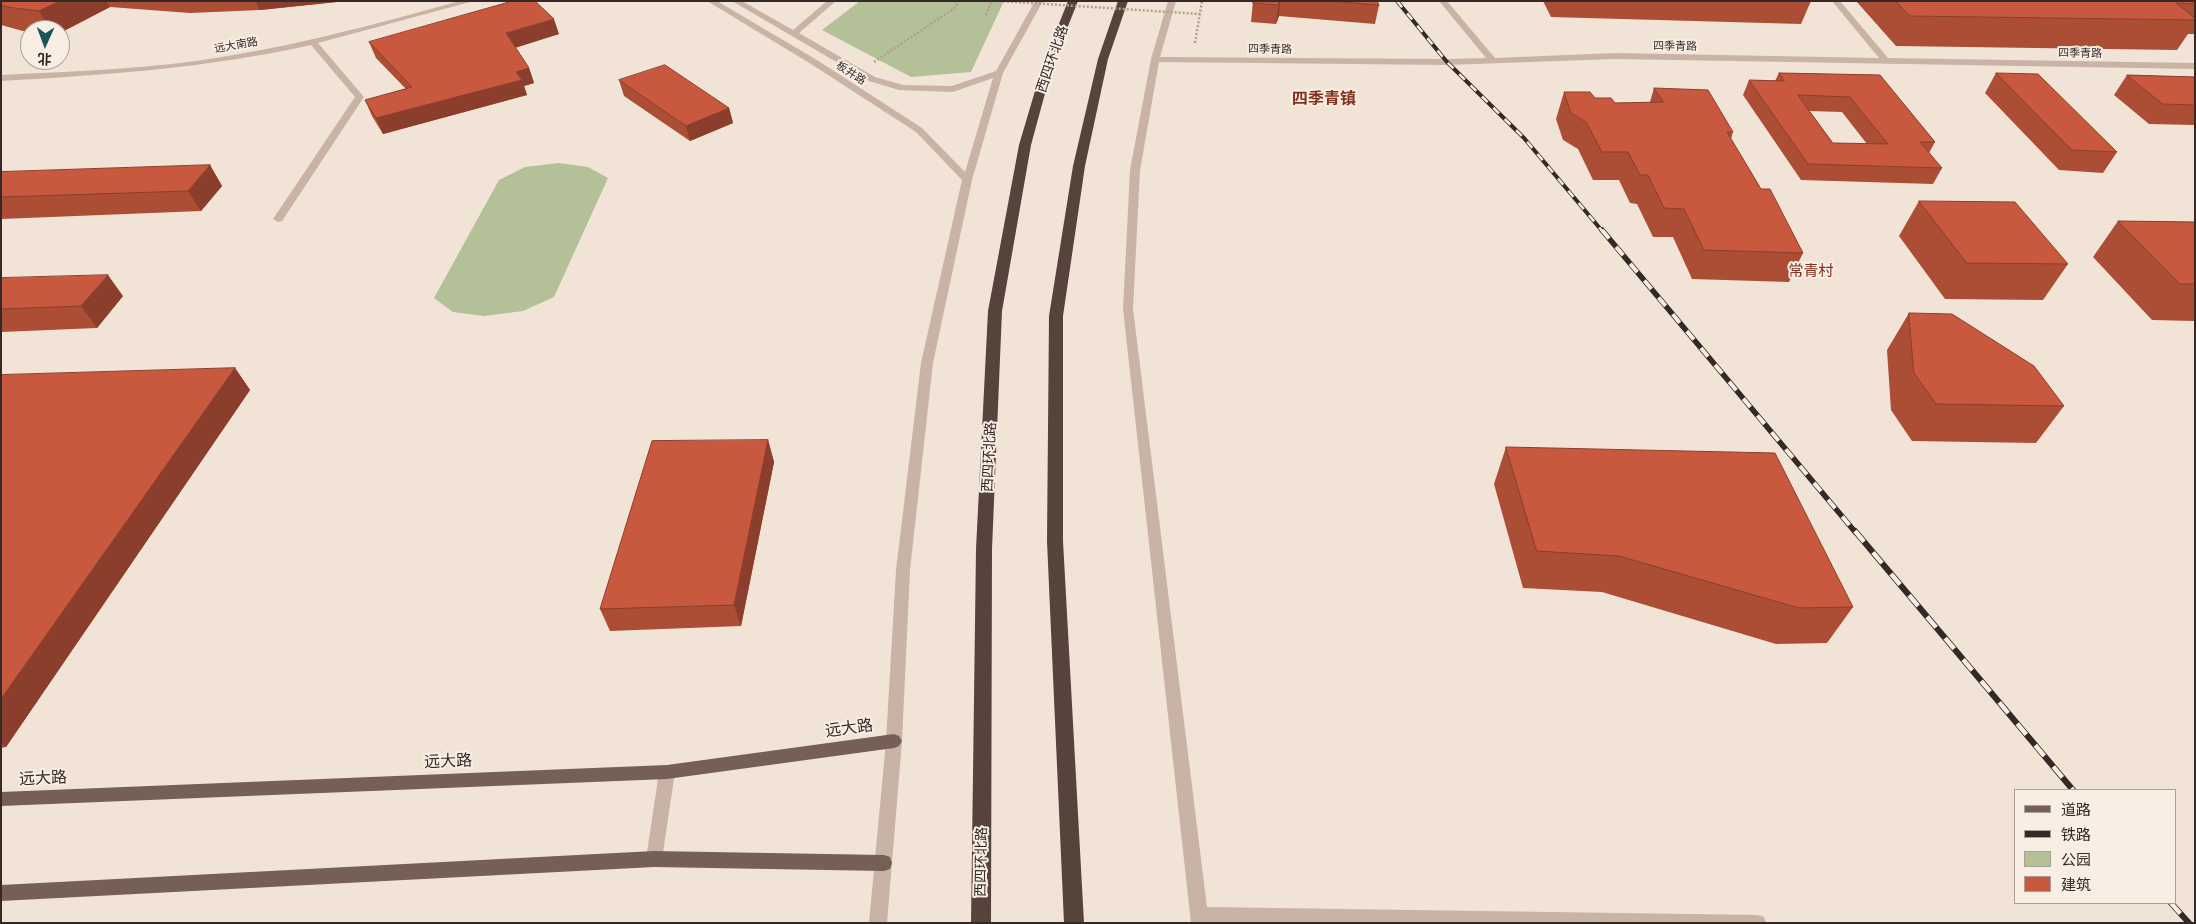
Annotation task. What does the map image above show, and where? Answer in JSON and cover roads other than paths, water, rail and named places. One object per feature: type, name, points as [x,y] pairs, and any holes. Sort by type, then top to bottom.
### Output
[{"type":"highway","name":"西四环北路","points":[[980,923],[984,549],[995,310],[1025,145],[1048,64],[1073,1]]},
{"type":"highway","points":[[1074,923],[1055,541],[1056,316],[1080,166],[1103,59],[1124,1]]},
{"type":"main road","name":"远大路","points":[[1,799],[667,772],[894,741]]},
{"type":"main road","points":[[1,893],[654,859],[884,863]]},
{"type":"street","name":"远大南路","points":[[1,78],[138,69],[226,59],[313,42],[470,1]]},
{"type":"street","name":"板井路","points":[[711,1],[814,62],[919,130],[966,180]]},
{"type":"street","points":[[736,1],[872,79],[902,88],[953,89],[1000,73]]},
{"type":"street","points":[[791,33],[824,1]]},
{"type":"street","points":[[791,33],[832,1]]},
{"type":"street","points":[[878,923],[894,741],[903,570],[927,363],[966,180],[1000,73],[1039,1]]},
{"type":"street","points":[[1172,1],[1155,59],[1136,170],[1128,309],[1200,919],[1758,923]]},
{"type":"street","points":[[1443,1],[1492,60]]},
{"type":"street","points":[[1836,1],[1886,61]]},
{"type":"street","points":[[278,219],[360,97],[313,42]]},
{"type":"street","name":"四季青路","points":[[1155,59],[1448,62],[1615,56],[2195,66]]},
{"type":"street","points":[[654,859],[667,772]]},
{"type":"railway","points":[[1397,1],[1447,62],[1524,138],[1603,232]]},
{"type":"railway","points":[[1602,230],[1856,533]]},
{"type":"railway","points":[[1855,531],[2072,789]]},
{"type":"railway","points":[[2172,904],[2189,923]]},
{"type":"district","name":"四季青镇","points":[[1324,99]]},
{"type":"district","name":"常青村","points":[[1811,271]]}]
